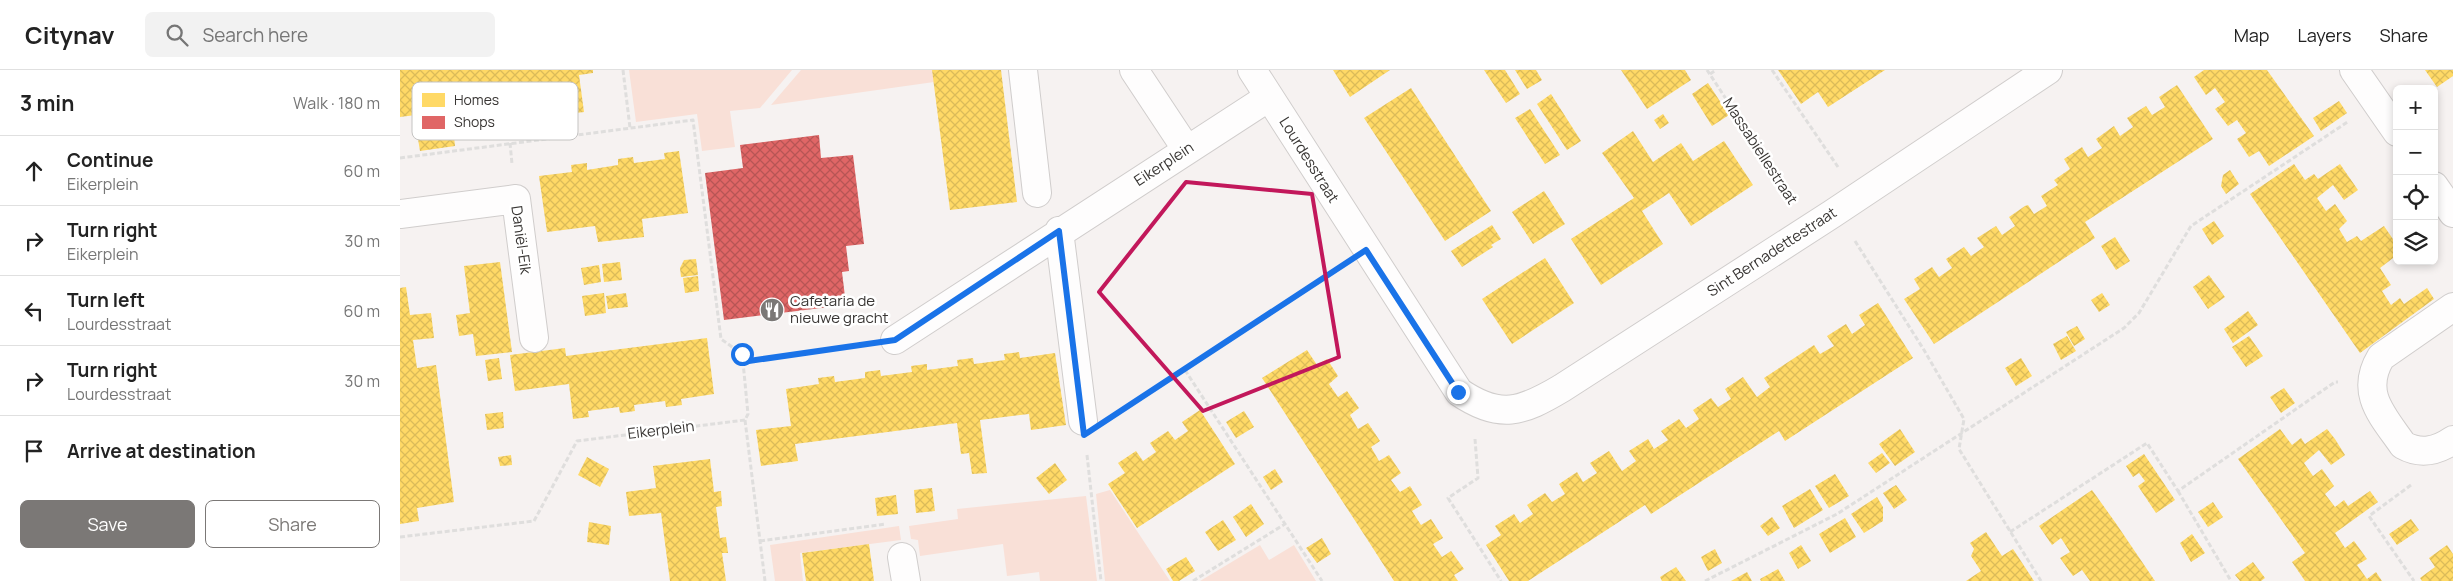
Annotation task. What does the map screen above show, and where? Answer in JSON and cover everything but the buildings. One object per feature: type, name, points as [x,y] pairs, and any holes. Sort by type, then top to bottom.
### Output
[{"type":"street","points":[[1023,70],[1037,193]]},
{"type":"street","points":[[1134,70],[1187,150]]},
{"type":"street","name":"Lourdesstraat","points":[[1252,70],[1458,392],[1479,405]]},
{"type":"street","name":"Sint Bernadettestraat","points":[[1479,405],[1509,410],[1534,404],[1847,204],[2048,70]]},
{"type":"street","points":[[2354,70],[2396,130]]},
{"type":"street","name":"Eikerplein","points":[[895,340],[1059,231],[1269,96]]},
{"type":"street","points":[[2438,192],[2453,213]]},
{"type":"street","name":"Daniël-Eik","points":[[400,214],[516,199],[534,338]]},
{"type":"street","points":[[1059,231],[1083,428]]},
{"type":"street","points":[[2453,307],[2381,357],[2375,368],[2372,380],[2372,392],[2381,412],[2403,445],[2420,451],[2432,451],[2453,440]]},
{"type":"path","points":[[622,70],[630,128]]},
{"type":"path","name":"Massabiellestraat","points":[[1716,70],[1709,72],[1810,228]]},
{"type":"path","points":[[1772,70],[1847,204],[1924,350],[1964,419],[1959,449],[2041,581]]},
{"type":"path","points":[[1705,581],[1837,514],[2124,328],[2139,314],[2192,226],[2377,102]]},
{"type":"path","points":[[578,135],[693,120],[720,339],[742,354],[748,414],[745,420],[765,581]]},
{"type":"path","points":[[400,158],[538,140]]},
{"type":"path","points":[[1101,581],[1083,428],[1185,370],[1366,250]]},
{"type":"path","points":[[742,362],[895,340]]},
{"type":"path","points":[[1185,370],[1322,581]]},
{"type":"path","points":[[2178,491],[2335,382],[2372,380]]},
{"type":"path","points":[[1479,405],[1478,478],[1448,498],[1500,581]]},
{"type":"path","name":"Eikerplein","points":[[400,537],[534,521],[577,441],[745,420]]},
{"type":"path","points":[[2010,532],[2146,443],[2178,491],[2231,581]]},
{"type":"path","points":[[2414,581],[2369,516],[2411,488],[2420,451]]},
{"type":"path","points":[[760,541],[903,522],[906,539],[904,569]]},
{"type":"path","points":[[1194,581],[1285,524]]},
{"type":"highlighted area","points":[[1186,182],[1312,194],[1339,357],[1203,411],[1099,292]]},
{"type":"shaded area","points":[[629,70],[792,70],[760,108],[730,111],[735,147],[702,151],[697,114],[636,122]]},
{"type":"shaded area","points":[[801,70],[932,70],[934,82],[771,105]]},
{"type":"shaded area","points":[[1110,490],[1170,581],[1105,581],[1096,494]]},
{"type":"shaded area","points":[[1086,496],[1097,581],[1040,581],[1039,572],[1007,576],[1003,544],[920,556],[918,540],[911,539],[909,526],[958,519],[957,509]]},
{"type":"shaded area","points":[[899,526],[901,540],[800,553],[803,581],[775,581],[770,545]]},
{"type":"shaded area","points":[[1260,545],[1269,560],[1294,545],[1316,581],[1200,581]]},
{"type":"place","name":"Cafetaria de nieuwe gracht","points":[[772,310]]},
{"type":"route","points":[[742,354],[742,362],[895,340],[1059,231],[1084,435],[1366,250],[1458,392]]}]
